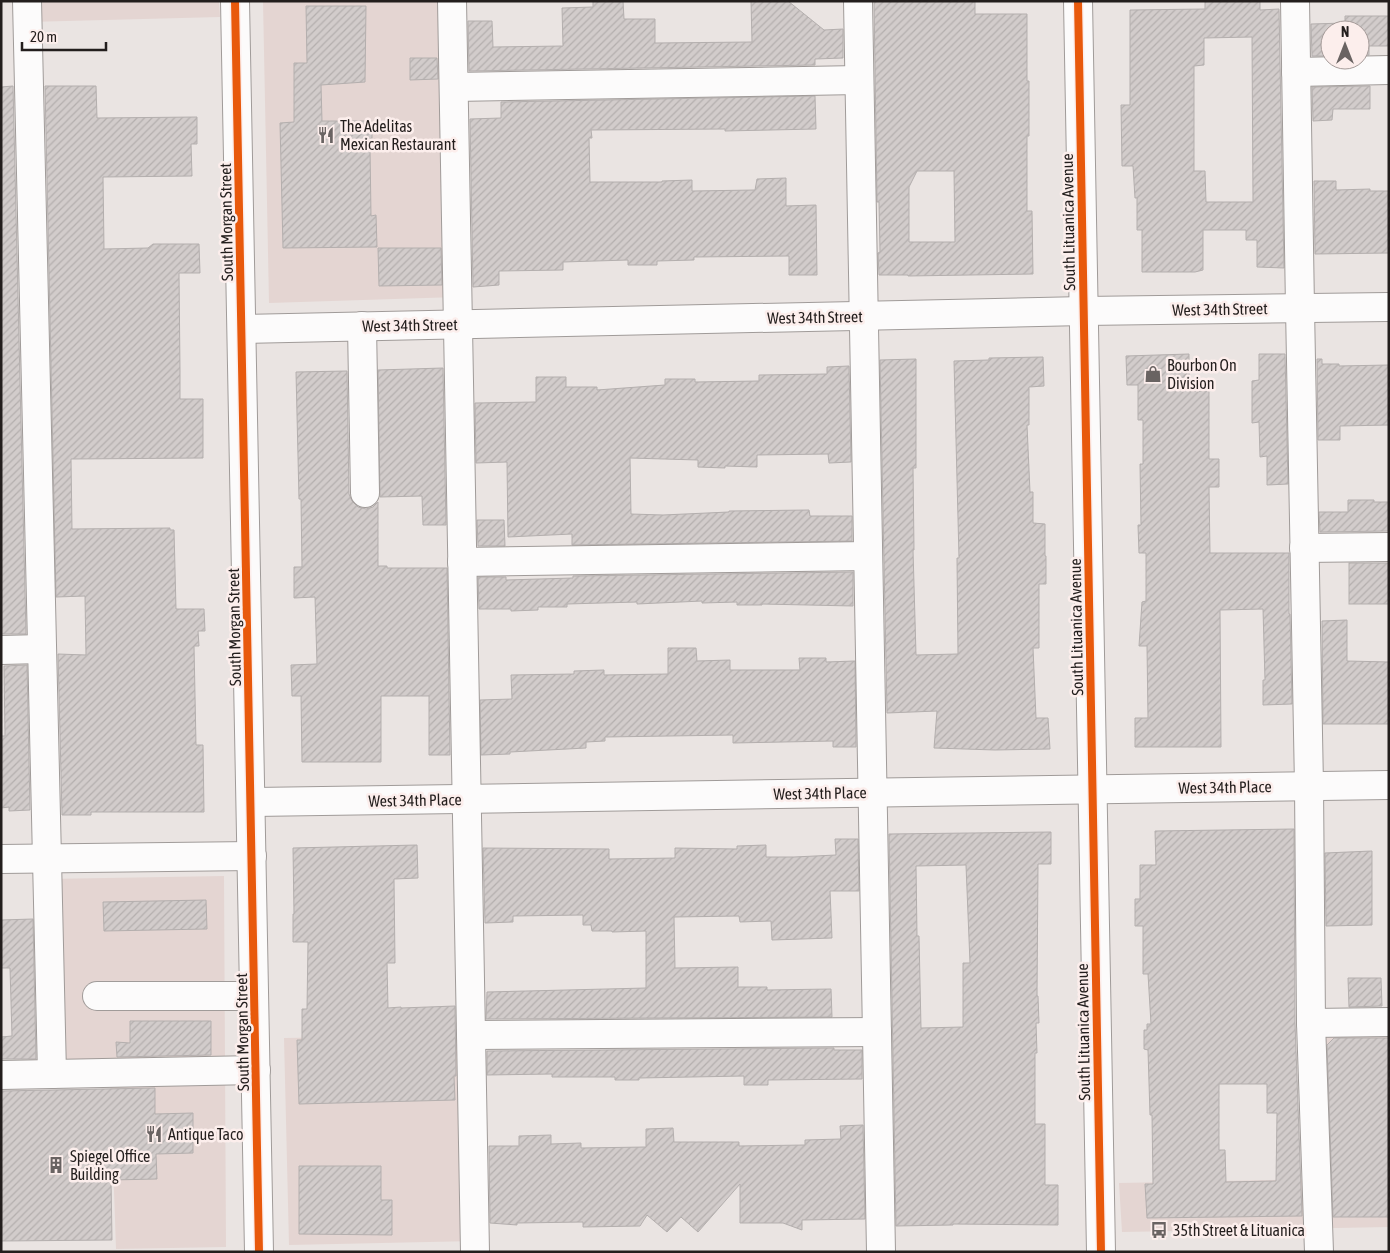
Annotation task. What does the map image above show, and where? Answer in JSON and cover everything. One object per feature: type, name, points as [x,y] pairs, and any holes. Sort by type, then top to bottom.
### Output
[{"type":"street","points":[[28,1],[52,1074]]},
{"type":"street","name":"South Morgan Street","points":[[235,1],[260,1252]]},
{"type":"street","points":[[452,1],[475,1252]]},
{"type":"street","points":[[858,1],[881,1252]]},
{"type":"street","name":"South Lituanica Avenue","points":[[1078,1],[1101,1252]]},
{"type":"street","points":[[1296,1],[1311,1022],[1319,1252]]},
{"type":"street","points":[[1296,72],[1389,70]]},
{"type":"street","points":[[454,87],[859,80]]},
{"type":"street","name":"West 34th Street","points":[[242,329],[1084,311],[1389,307]]},
{"type":"street","points":[[362,326],[366,493]]},
{"type":"street","points":[[1304,548],[1389,547]]},
{"type":"street","points":[[462,562],[868,556]]},
{"type":"street","points":[[1,650],[42,649]]},
{"type":"street","name":"West 34th Place","points":[[251,802],[1389,784]]},
{"type":"street","points":[[1,859],[252,856]]},
{"type":"street","points":[[97,996],[254,996]]},
{"type":"street","points":[[1311,1022],[1389,1022]]},
{"type":"street","points":[[471,1035],[877,1032]]},
{"type":"street","points":[[1,1075],[256,1070]]},
{"type":"shaded area","points":[[27,1],[219,1],[220,17],[28,22]]},
{"type":"shaded area","points":[[263,1],[452,1],[457,297],[269,303]]},
{"type":"shaded area","points":[[224,876],[226,1247],[116,1249],[110,1073],[52,1074],[47,879]]},
{"type":"shaded area","points":[[1389,1022],[1389,1227],[1122,1232],[1119,1183],[1316,1179],[1311,1023]]},
{"type":"shaded area","points":[[471,1035],[475,1241],[289,1245],[284,1038]]},
{"type":"building","points":[[593,1],[623,1],[624,19],[655,19],[655,43],[752,42],[751,1],[788,1],[824,30],[843,29],[843,58],[815,59],[815,65],[469,71],[468,21],[492,21],[493,47],[563,46],[562,8],[593,7]]},
{"type":"building","points":[[874,1],[975,1],[975,14],[1027,14],[1029,136],[1027,136],[1027,211],[1032,211],[1033,274],[879,275],[879,202],[877,202]],"holes":[[[917,171],[954,171],[955,242],[909,242],[909,187]]]},
{"type":"building","points":[[1205,1],[1260,1],[1260,10],[1279,9],[1284,268],[1257,267],[1257,240],[1246,240],[1246,230],[1203,230],[1203,270],[1195,272],[1142,272],[1142,230],[1137,230],[1137,198],[1135,198],[1133,166],[1122,166],[1121,105],[1130,105],[1130,10],[1205,9]],"holes":[[[1252,37],[1253,202],[1206,202],[1205,171],[1194,171],[1194,66],[1204,65],[1204,38]]]},
{"type":"building","points":[[306,6],[366,6],[365,82],[321,85],[322,121],[372,121],[372,148],[370,148],[371,216],[376,215],[377,247],[283,248],[280,123],[294,122],[294,63],[307,63]]},
{"type":"building","points":[[1345,16],[1389,16],[1389,46],[1370,46],[1370,20],[1345,20]]},
{"type":"building","points":[[1311,24],[1320,24],[1320,56],[1312,56]]},
{"type":"building","points":[[410,58],[437,58],[438,79],[410,80]]},
{"type":"building","points":[[13,86],[26,634],[1,634],[1,87]]},
{"type":"building","points":[[45,86],[96,86],[97,118],[197,117],[197,144],[191,144],[192,176],[103,177],[104,249],[148,248],[153,244],[199,244],[200,273],[179,273],[180,399],[203,399],[203,458],[71,459],[72,529],[170,528],[170,530],[174,530],[176,609],[204,609],[205,631],[198,631],[199,646],[194,646],[196,745],[203,745],[204,812],[91,812],[91,815],[62,815],[58,654],[86,655],[85,596],[56,597]]},
{"type":"building","points":[[1370,86],[1370,109],[1333,109],[1332,120],[1313,121],[1312,87]]},
{"type":"building","points":[[815,96],[816,129],[725,131],[725,129],[591,130],[592,138],[589,138],[590,182],[692,180],[692,191],[755,190],[757,179],[786,178],[786,206],[816,205],[817,275],[789,275],[789,256],[694,257],[694,260],[657,261],[657,265],[628,265],[628,260],[563,262],[563,270],[499,271],[499,285],[473,287],[470,119],[501,118],[501,102]]},
{"type":"building","points":[[1314,181],[1336,181],[1336,190],[1370,189],[1370,191],[1389,191],[1389,253],[1315,254]]},
{"type":"building","points":[[378,248],[441,248],[442,285],[379,286]]},
{"type":"building","points":[[1189,354],[1189,391],[1209,391],[1209,459],[1219,459],[1219,487],[1209,487],[1210,553],[1289,553],[1292,704],[1263,705],[1263,680],[1265,680],[1263,609],[1220,610],[1221,747],[1135,747],[1135,718],[1148,718],[1147,646],[1139,646],[1142,602],[1146,601],[1146,553],[1139,553],[1138,525],[1141,525],[1140,464],[1143,464],[1143,420],[1138,420],[1138,385],[1127,385],[1126,356]]},
{"type":"building","points":[[1259,354],[1285,354],[1288,484],[1267,485],[1267,456],[1260,457],[1259,422],[1252,423],[1252,381],[1259,380]]},
{"type":"building","points":[[1043,357],[1044,386],[1029,387],[1029,425],[1027,425],[1030,492],[1033,492],[1033,523],[1045,524],[1046,556],[1046,584],[1039,584],[1039,648],[1033,648],[1036,718],[1048,718],[1050,749],[934,748],[937,711],[887,713],[880,360],[916,359],[916,468],[913,468],[913,550],[916,655],[958,654],[957,558],[959,558],[954,361]]},
{"type":"building","points":[[1317,359],[1322,359],[1322,364],[1339,364],[1339,366],[1389,365],[1389,425],[1340,426],[1340,440],[1318,440]]},
{"type":"building","points":[[849,366],[851,462],[829,463],[828,454],[757,455],[757,467],[725,466],[725,468],[698,467],[698,460],[630,458],[631,514],[663,515],[729,511],[809,510],[810,516],[852,516],[852,541],[572,545],[572,534],[508,537],[507,462],[476,463],[475,403],[536,402],[536,377],[566,377],[566,387],[597,387],[597,390],[665,385],[665,379],[695,379],[695,382],[759,381],[759,375],[827,374],[827,367]]},
{"type":"building","points":[[443,368],[446,525],[423,525],[422,496],[380,497],[378,370]]},
{"type":"building","points":[[347,371],[349,494],[352,501],[358,507],[366,509],[373,507],[378,502],[378,566],[387,566],[387,568],[447,568],[450,755],[429,755],[429,696],[381,696],[381,762],[302,762],[301,696],[292,696],[291,665],[317,664],[315,597],[294,598],[294,567],[302,567],[296,372]]},
{"type":"building","points":[[1348,500],[1389,502],[1389,531],[1320,532],[1319,512],[1348,512]]},
{"type":"building","points":[[477,520],[504,520],[505,546],[478,546]]},
{"type":"building","points":[[1349,563],[1389,563],[1389,604],[1349,604]]},
{"type":"building","points":[[853,572],[853,606],[737,605],[737,602],[702,603],[702,601],[637,604],[637,602],[567,604],[567,607],[538,607],[538,610],[511,611],[511,609],[479,609],[478,577],[506,577],[506,580],[573,578],[573,576]]},
{"type":"building","points":[[1347,620],[1347,661],[1389,662],[1389,724],[1323,724],[1322,621]]},
{"type":"building","points":[[668,648],[696,648],[697,661],[730,660],[730,670],[800,670],[799,658],[826,658],[826,662],[855,661],[856,747],[833,747],[833,741],[733,743],[733,735],[605,737],[605,741],[586,742],[586,748],[481,755],[480,700],[512,699],[511,675],[574,674],[574,671],[604,670],[604,675],[668,674]]},
{"type":"building","points":[[27,665],[30,810],[9,811],[9,807],[1,808],[1,736],[5,736],[4,666]]},
{"type":"building","points":[[1294,829],[1295,1023],[1302,1216],[1147,1218],[1145,1184],[1153,1184],[1152,1115],[1150,1115],[1148,1050],[1144,1049],[1144,1030],[1147,1030],[1147,1024],[1151,1024],[1148,974],[1143,974],[1143,926],[1135,926],[1135,899],[1140,899],[1140,865],[1156,865],[1155,831]],"holes":[[[1219,1084],[1267,1084],[1267,1113],[1277,1113],[1276,1181],[1226,1182],[1225,1150],[1219,1150]]]},
{"type":"building","points":[[1051,832],[1051,864],[1038,864],[1037,996],[1039,1023],[1036,1023],[1035,1124],[1045,1124],[1045,1185],[1058,1185],[1058,1225],[953,1224],[896,1226],[889,834]],"holes":[[[966,865],[970,963],[963,963],[963,1027],[921,1028],[916,866]]]},
{"type":"building","points":[[835,839],[858,839],[859,891],[830,891],[832,938],[772,940],[771,921],[740,922],[739,916],[674,917],[675,968],[738,967],[738,987],[767,987],[767,990],[831,989],[832,1017],[486,1019],[487,992],[646,988],[646,931],[592,931],[591,925],[583,925],[583,915],[513,916],[513,922],[485,923],[483,848],[609,849],[609,859],[675,858],[675,848],[737,849],[737,846],[766,845],[766,857],[794,857],[836,855]]},
{"type":"building","points":[[417,845],[418,878],[394,879],[395,963],[387,963],[388,1008],[455,1006],[455,1100],[299,1104],[297,1040],[302,1040],[302,1009],[307,1009],[308,942],[293,942],[293,848]]},
{"type":"building","points":[[1372,851],[1372,925],[1326,926],[1325,853]]},
{"type":"building","points":[[206,900],[207,929],[104,931],[103,902]]},
{"type":"building","points":[[33,919],[36,1059],[1,1059],[1,1037],[12,1036],[10,968],[1,968],[1,920]]},
{"type":"building","points":[[1348,978],[1381,978],[1382,1006],[1349,1007]]},
{"type":"building","points":[[130,1021],[211,1021],[211,1055],[117,1057],[116,1042],[130,1043]]},
{"type":"building","points":[[1334,1038],[1389,1038],[1389,1217],[1333,1217],[1327,1045]]},
{"type":"building","points":[[834,1048],[834,1050],[862,1050],[862,1079],[768,1080],[768,1085],[744,1085],[744,1076],[615,1080],[615,1077],[552,1077],[552,1074],[487,1075],[487,1051]]},
{"type":"building","name":"Spiegel Office Building","points":[[155,1088],[155,1114],[193,1113],[193,1153],[156,1154],[157,1179],[111,1180],[112,1240],[1,1241],[1,1091]]},
{"type":"building","points":[[863,1125],[865,1219],[802,1220],[802,1230],[783,1223],[740,1223],[740,1184],[698,1232],[681,1217],[667,1232],[647,1215],[640,1226],[583,1227],[583,1222],[517,1223],[517,1225],[490,1223],[489,1146],[519,1146],[519,1136],[551,1135],[551,1144],[581,1143],[581,1148],[646,1147],[646,1129],[673,1128],[674,1142],[739,1142],[739,1146],[805,1145],[805,1140],[841,1139],[840,1126]]},
{"type":"building","points":[[299,1166],[381,1166],[381,1200],[392,1200],[392,1235],[299,1234]]},
{"type":"cycle path","points":[[235,1],[259,1252]]},
{"type":"cycle path","points":[[1078,1],[1101,1252]]},
{"type":"place","name":"The Adelitas Mexican Restaurant","points":[[326,135]]},
{"type":"place","name":"Bourbon On Division","points":[[1153,374]]},
{"type":"place","name":"Antique Taco","points":[[154,1134]]},
{"type":"place","name":"Spiegel Office Building","points":[[56,1165]]},
{"type":"place","name":"35th Street & Lituanica","points":[[1159,1230]]}]
